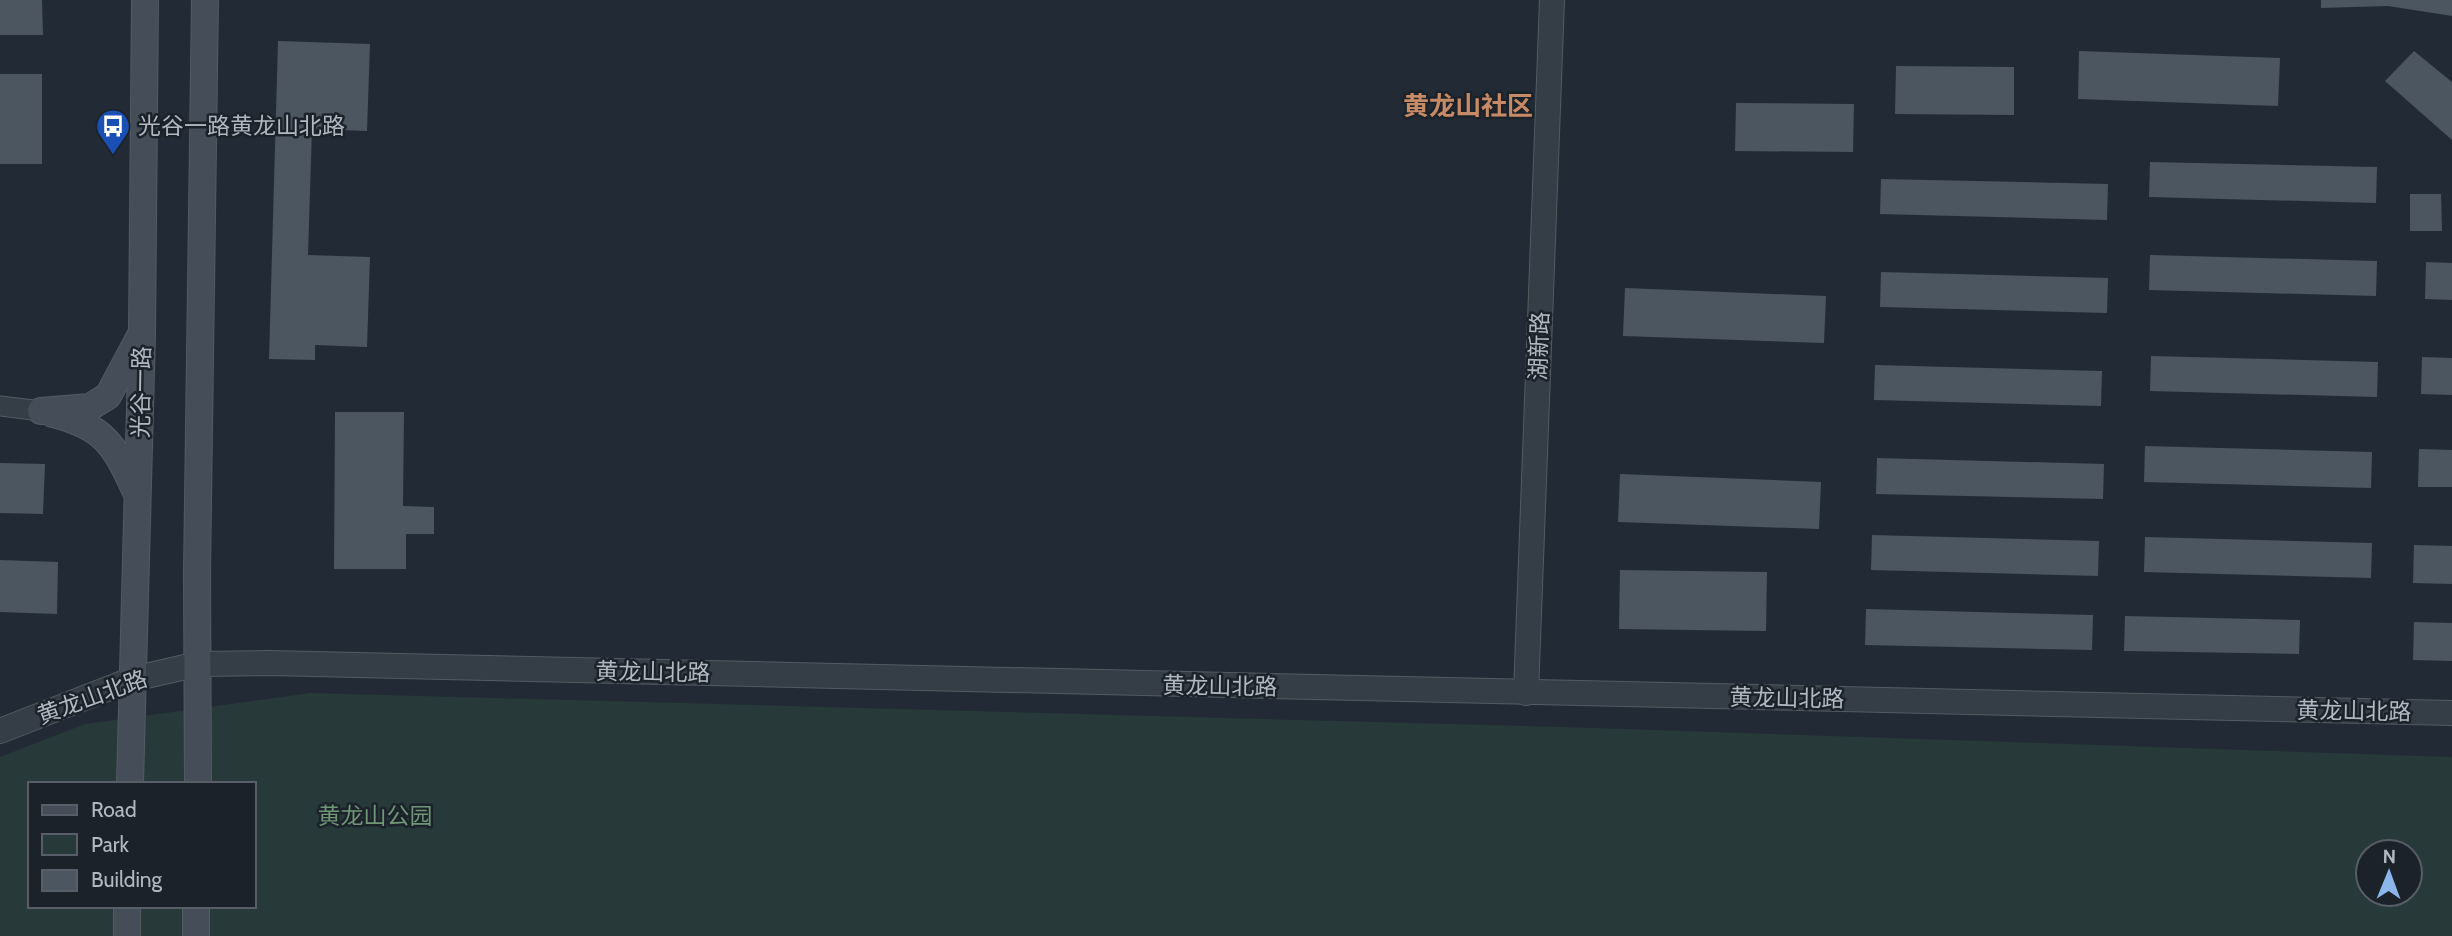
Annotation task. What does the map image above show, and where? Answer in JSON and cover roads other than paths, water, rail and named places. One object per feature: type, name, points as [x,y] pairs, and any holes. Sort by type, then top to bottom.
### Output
[{"type":"main road","name":"光谷一路","points":[[130,782],[142,333],[145,0]]},
{"type":"main road","points":[[198,782],[205,0]]},
{"type":"main road","points":[[41,411],[90,407],[108,396],[142,333]]},
{"type":"main road","points":[[41,411],[76,420],[99,430],[121,459],[138,499]]},
{"type":"main road","points":[[127,908],[127,936]]},
{"type":"main road","points":[[196,908],[196,936]]},
{"type":"street","name":"湖新路","points":[[1526,693],[1552,0]]},
{"type":"street","points":[[0,406],[41,411]]},
{"type":"street","name":"黄龙山北路","points":[[0,731],[133,679],[198,664],[2452,713]]},
{"type":"place","name":"光谷一路黄龙山北路","points":[[113,156]]},
{"type":"district","name":"黄龙山社区","points":[[1468,106]]},
{"type":"park label","name":"黄龙山公园","points":[[375,816]]}]
